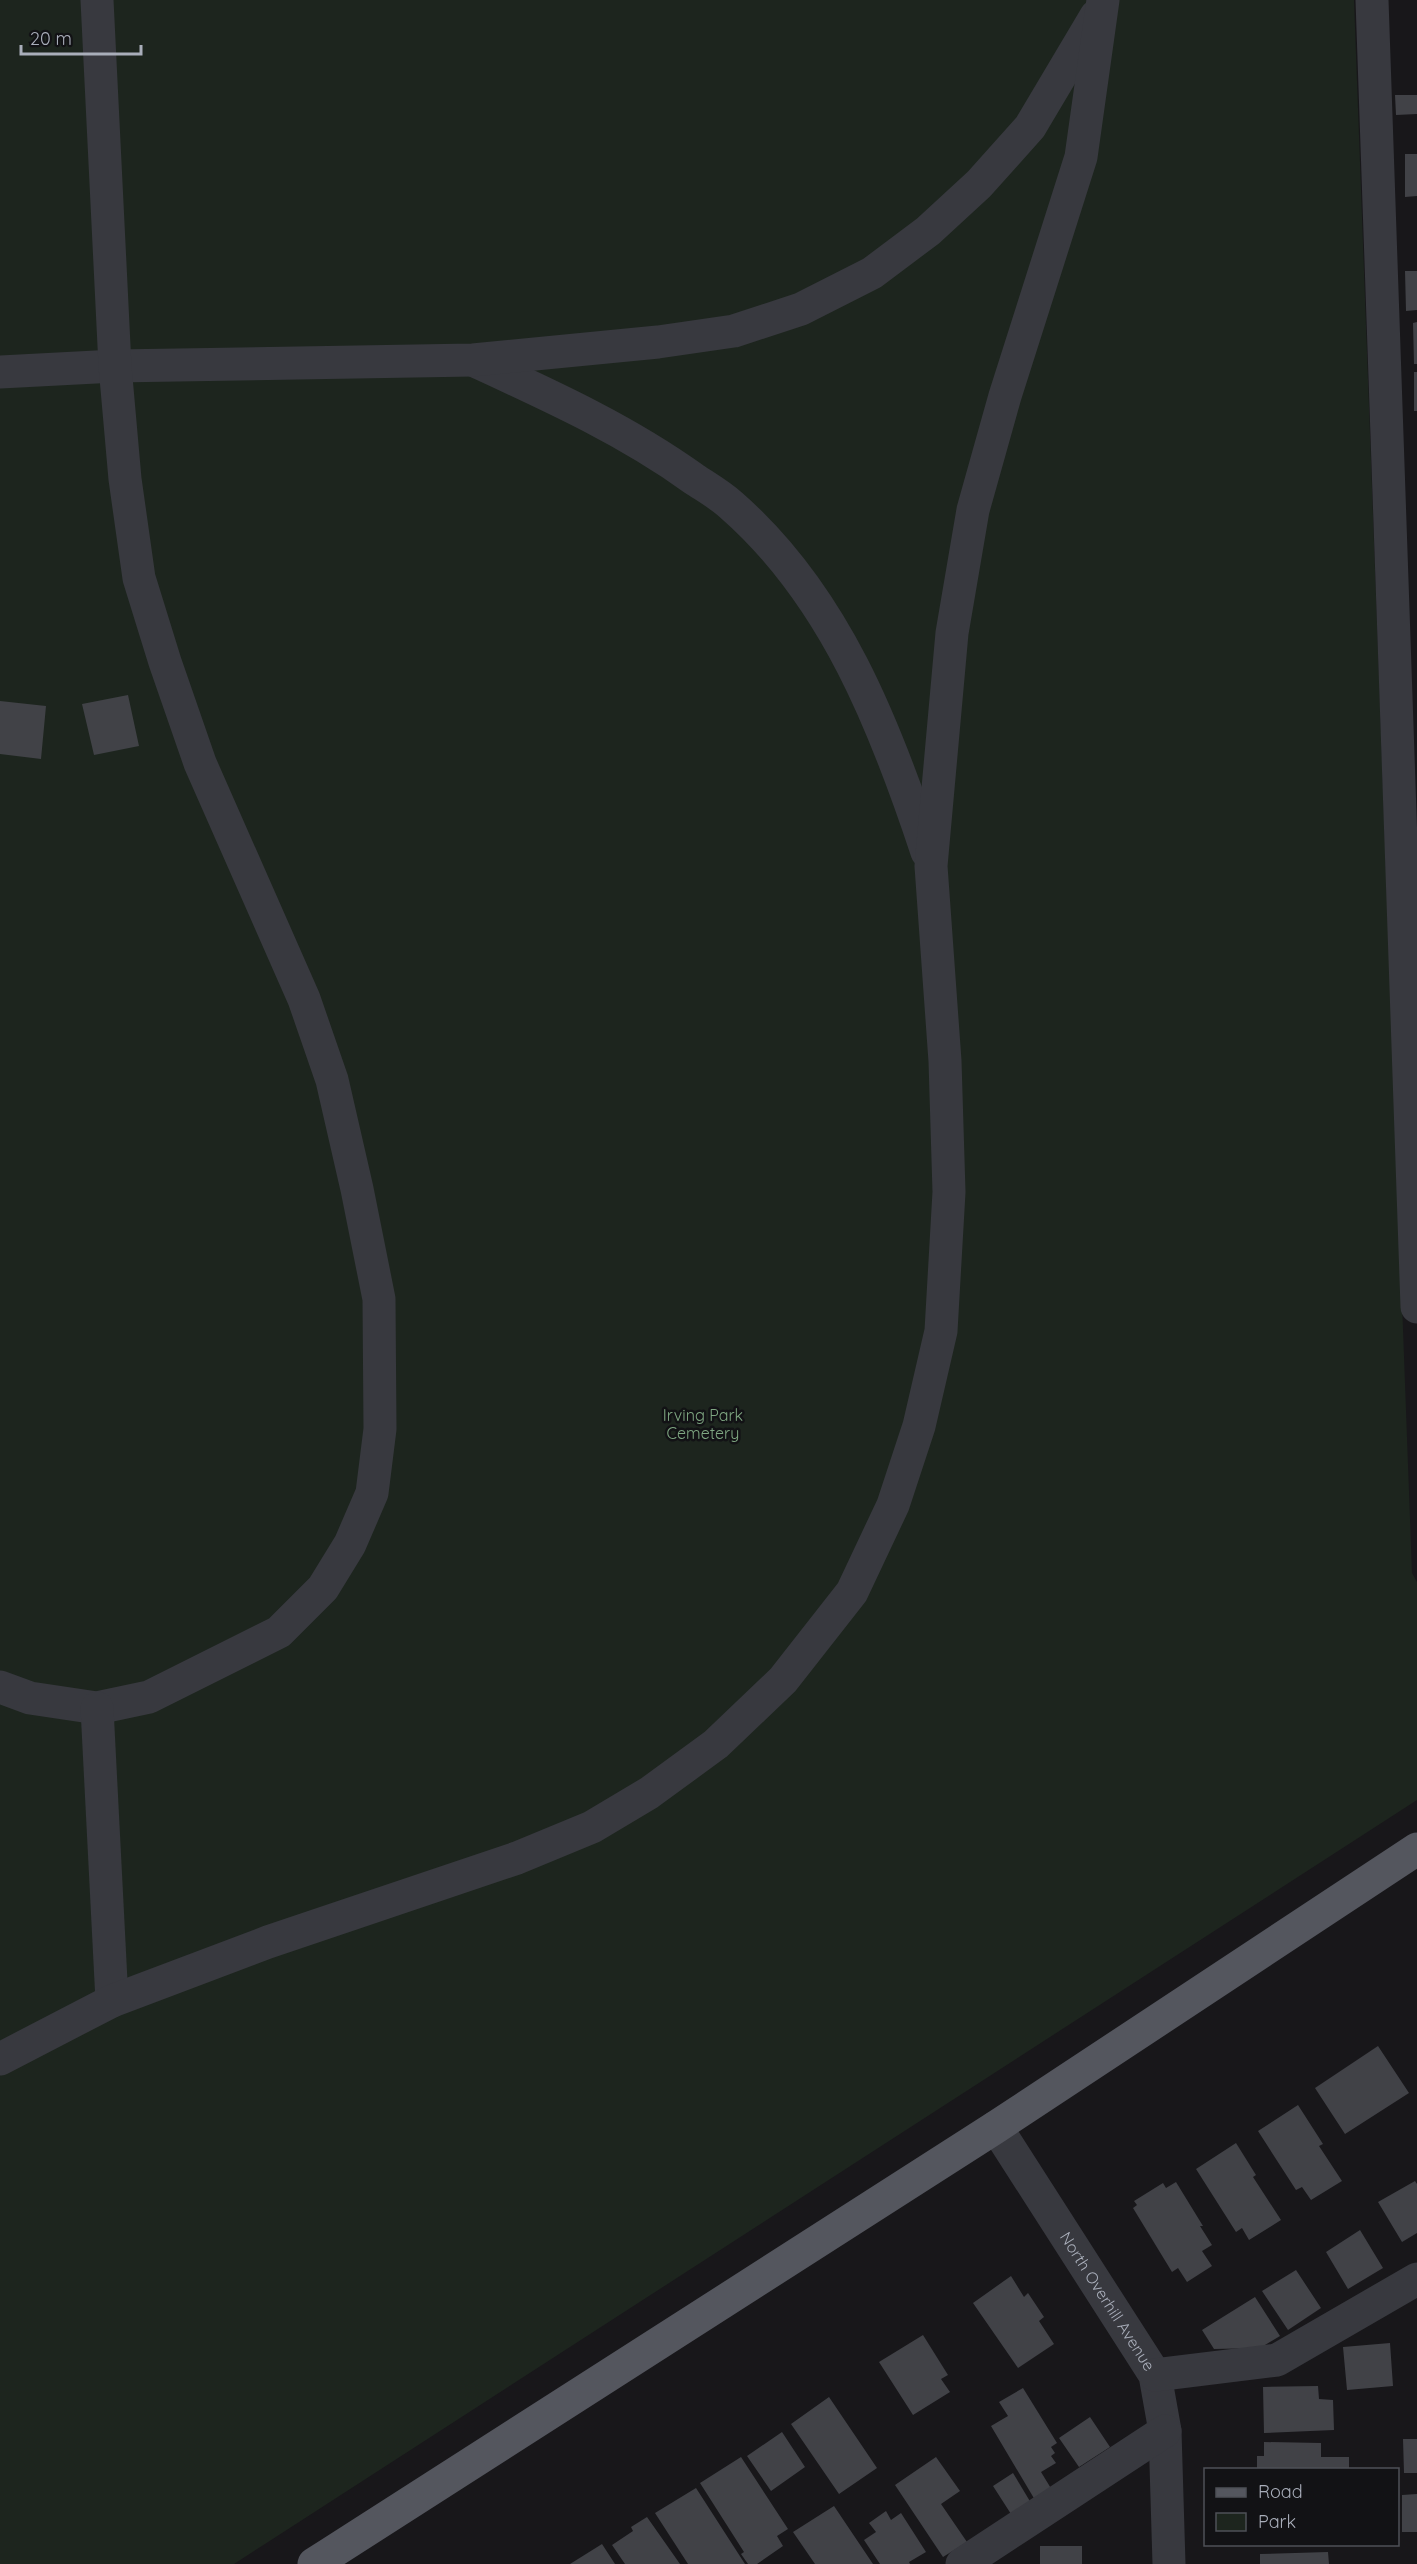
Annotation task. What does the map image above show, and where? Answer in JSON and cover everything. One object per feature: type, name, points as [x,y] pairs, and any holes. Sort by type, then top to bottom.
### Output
[{"type":"main road","points":[[314,2564],[996,2127],[1417,1849]]},
{"type":"street","points":[[0,1687],[30,1698],[98,1708],[149,1697],[279,1632],[322,1588],[350,1544],[372,1492],[380,1418],[379,1299],[332,1080],[304,999],[200,764],[139,578],[125,479],[115,366],[97,0]]},
{"type":"street","points":[[1372,0],[1417,1307]]},
{"type":"street","points":[[0,372],[115,366],[473,360],[658,342],[734,331],[801,309],[872,273],[928,231],[979,184],[1030,127],[1103,2]]},
{"type":"street","points":[[0,2059],[112,2001],[267,1942],[517,1858],[592,1827],[649,1793],[716,1744],[783,1680],[852,1592],[893,1504],[919,1426],[941,1331],[949,1192],[945,1061],[931,866],[952,633],[974,510],[1005,396],[1082,157],[1103,2]]},
{"type":"street","points":[[473,360],[571,405],[665,458],[731,504],[786,562],[832,625],[875,710],[907,791],[931,866]]},
{"type":"street","points":[[98,1708],[112,2001]]},
{"type":"street","name":"North Overhill Avenue","points":[[996,2127],[1155,2375],[1165,2431],[1169,2564]]},
{"type":"street","points":[[1155,2375],[1277,2360],[1417,2278]]},
{"type":"street","points":[[962,2564],[1165,2431]]},
{"type":"green space","name":"Irving Park Cemetery","points":[[0,0],[1354,0],[1412,1573],[1417,1582],[1417,1800],[234,2564],[0,2564]]},
{"type":"building","points":[[1395,95],[1417,95],[1417,114],[1396,115]]},
{"type":"building","points":[[1405,154],[1417,154],[1417,196],[1405,197]]},
{"type":"building","points":[[1405,271],[1417,271],[1417,310],[1406,311]]},
{"type":"building","points":[[1417,322],[1417,364],[1414,364],[1413,323]]},
{"type":"building","points":[[1414,372],[1417,372],[1417,411],[1414,411]]},
{"type":"building","points":[[128,695],[139,746],[94,755],[82,704]]},
{"type":"building","points":[[0,701],[46,706],[41,759],[0,754]]},
{"type":"building","points":[[1378,2046],[1409,2093],[1345,2134],[1315,2088]]},
{"type":"building","points":[[1298,2105],[1323,2144],[1319,2146],[1342,2181],[1311,2200],[1302,2187],[1296,2190],[1258,2131]]},
{"type":"building","points":[[1236,2143],[1256,2175],[1253,2177],[1281,2220],[1249,2240],[1242,2228],[1236,2232],[1196,2169]]},
{"type":"building","points":[[1415,2181],[1417,2184],[1417,2233],[1402,2242],[1378,2202]]},
{"type":"building","points":[[1176,2182],[1212,2245],[1202,2251],[1212,2266],[1187,2282],[1178,2268],[1172,2272],[1133,2208],[1137,2205],[1134,2201],[1163,2183],[1166,2188]]},
{"type":"building","points":[[1360,2230],[1383,2268],[1348,2289],[1326,2252]]},
{"type":"building","points":[[1296,2270],[1321,2308],[1288,2330],[1262,2291]]},
{"type":"building","points":[[1011,2276],[1024,2297],[1028,2293],[1044,2317],[1039,2321],[1054,2344],[1018,2368],[973,2303]]},
{"type":"building","points":[[1255,2297],[1280,2336],[1260,2348],[1214,2349],[1202,2330]]},
{"type":"building","points":[[923,2335],[948,2375],[941,2379],[950,2392],[913,2415],[879,2362]]},
{"type":"building","points":[[1390,2343],[1393,2386],[1347,2390],[1343,2347]]},
{"type":"building","points":[[1318,2386],[1319,2399],[1333,2400],[1334,2430],[1264,2433],[1263,2387]]},
{"type":"building","points":[[1023,2388],[1057,2443],[1051,2447],[1055,2453],[1051,2456],[1056,2463],[1041,2472],[1052,2490],[1035,2500],[991,2426],[1008,2416],[999,2402]]},
{"type":"building","points":[[829,2397],[877,2468],[839,2494],[791,2424]]},
{"type":"building","points":[[1090,2417],[1110,2447],[1079,2467],[1059,2438]]},
{"type":"building","points":[[782,2432],[805,2467],[771,2491],[747,2456]]},
{"type":"building","points":[[1403,2439],[1417,2439],[1417,2473],[1404,2473]]},
{"type":"building","points":[[1264,2442],[1321,2443],[1321,2457],[1349,2457],[1349,2468],[1257,2468],[1257,2456],[1264,2456]]},
{"type":"building","points":[[741,2457],[788,2529],[777,2536],[783,2546],[757,2564],[748,2564],[741,2554],[744,2552],[700,2483]]},
{"type":"building","points":[[936,2457],[960,2491],[941,2504],[967,2542],[943,2557],[895,2485]]},
{"type":"building","points":[[1013,2473],[1031,2503],[1011,2514],[993,2486]]},
{"type":"building","points":[[696,2488],[745,2564],[688,2564],[655,2513]]},
{"type":"building","points":[[1417,2494],[1417,2532],[1402,2532],[1402,2495]]},
{"type":"building","points":[[834,2506],[873,2564],[815,2564],[793,2532]]},
{"type":"building","points":[[886,2511],[891,2520],[901,2513],[926,2552],[909,2562],[910,2564],[880,2564],[864,2540],[876,2532],[869,2523]]},
{"type":"building","points":[[647,2517],[680,2564],[625,2564],[612,2545],[633,2531],[631,2527]]},
{"type":"building","points":[[602,2544],[615,2564],[570,2564]]},
{"type":"building","points":[[1040,2546],[1082,2546],[1082,2564],[1040,2564]]},
{"type":"building","points":[[1328,2552],[1329,2564],[1260,2564],[1260,2554]]}]
